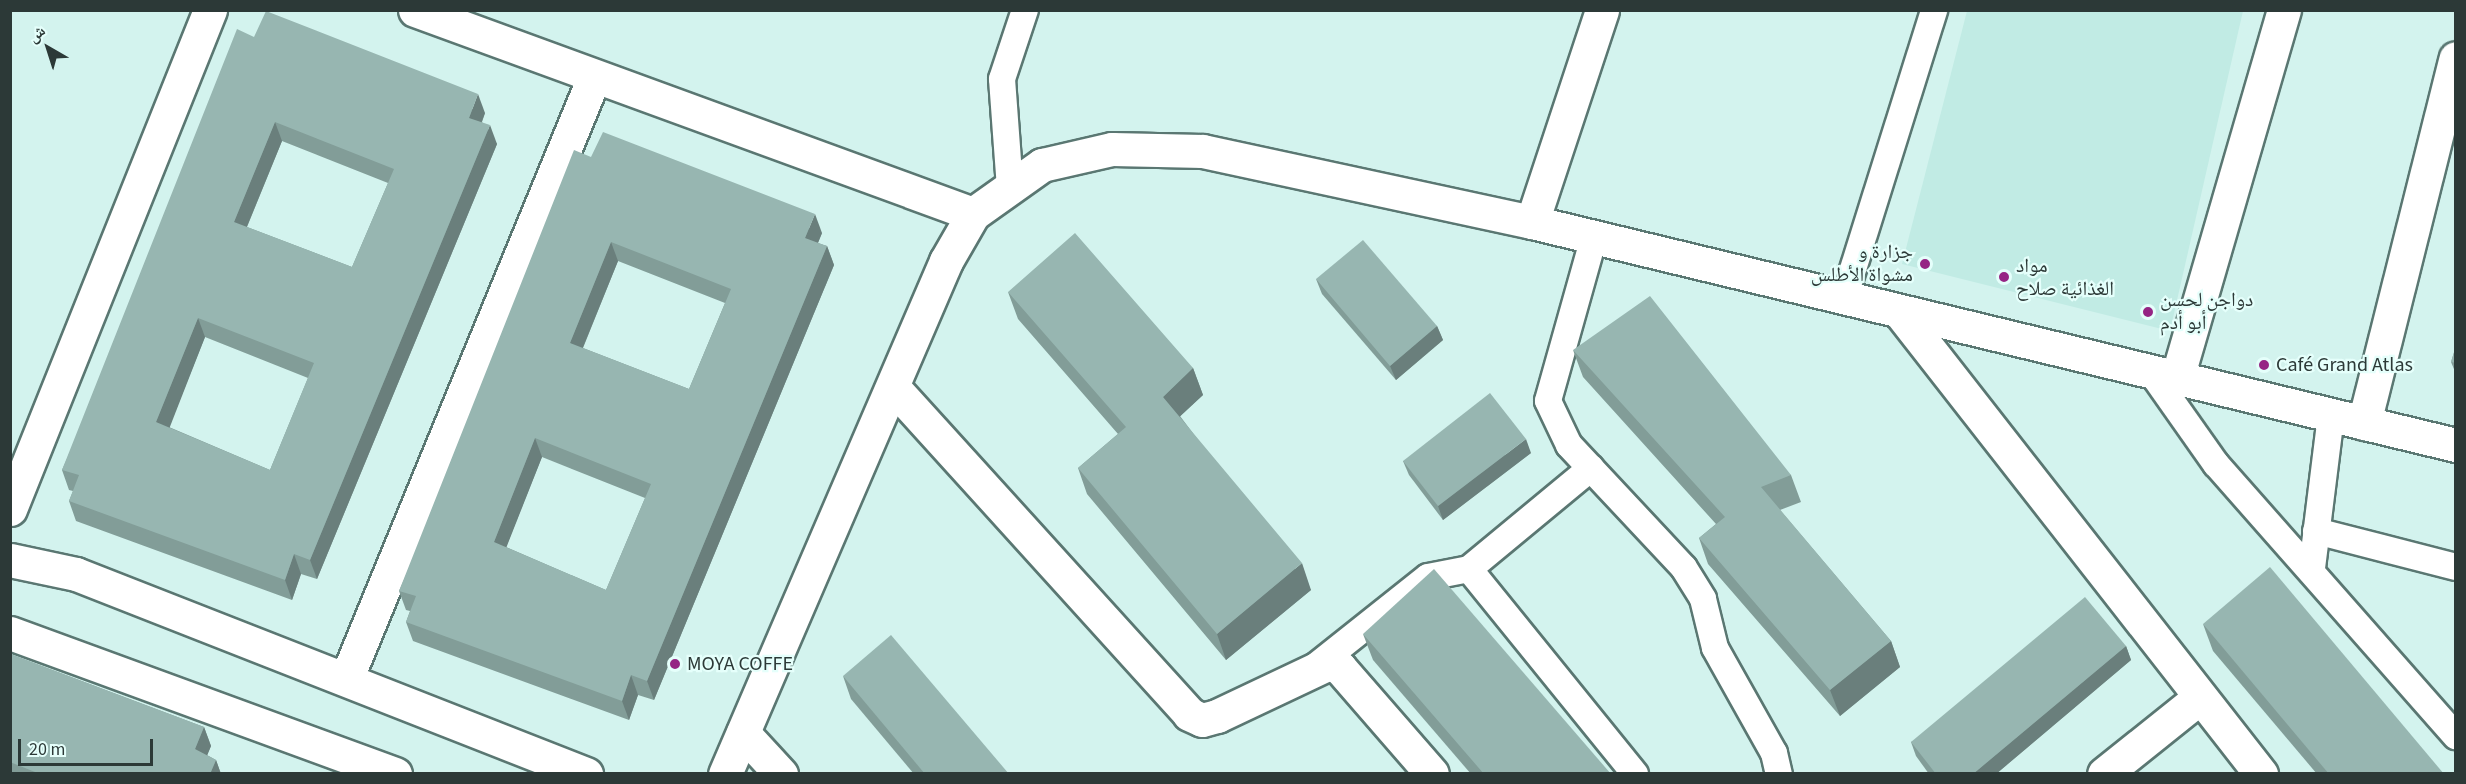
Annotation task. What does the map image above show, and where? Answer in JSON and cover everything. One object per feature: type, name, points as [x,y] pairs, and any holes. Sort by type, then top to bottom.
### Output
[{"type":"street","points":[[10,509],[210,10]]},
{"type":"street","points":[[415,10],[973,214]]},
{"type":"street","points":[[1532,222],[1602,10]]},
{"type":"street","points":[[2164,375],[2284,10]]},
{"type":"street","points":[[2364,423],[2456,58]]},
{"type":"street","points":[[347,678],[594,77]]},
{"type":"street","points":[[725,774],[894,387],[946,261],[973,214],[1042,165],[1112,149],[1203,151],[1532,222],[2456,445]]},
{"type":"street","points":[[1899,311],[2261,774]]},
{"type":"street","points":[[894,387],[1189,714],[1202,720],[1217,716],[1316,666],[1329,663],[1340,668],[1432,774]]},
{"type":"street","points":[[10,560],[76,574],[347,678],[586,774]]},
{"type":"street","points":[[10,633],[331,764],[395,774]]},
{"type":"street","points":[[2104,774],[2200,697]]},
{"type":"street","points":[[743,733],[781,774]]},
{"type":"lane","points":[[1010,188],[1002,79],[1025,10]]},
{"type":"lane","points":[[1844,298],[1934,10]]},
{"type":"lane","points":[[1594,237],[1548,401],[1569,445],[1684,568],[1703,599],[1715,648],[1774,753],[1779,774]]},
{"type":"lane","points":[[2164,375],[2216,464],[2312,568],[2456,736]]},
{"type":"lane","points":[[2312,568],[2331,415]]},
{"type":"lane","points":[[1316,666],[1428,577],[1469,569],[1591,468]]},
{"type":"lane","points":[[2316,531],[2456,567]]},
{"type":"lane","points":[[1469,569],[1635,774]]},
{"type":"shaded area","points":[[1967,11],[2243,11],[2170,331],[1902,264]]},
{"type":"building","points":[[266,11],[478,94],[469,118],[490,125],[310,560],[294,554],[285,580],[69,501],[79,475],[62,470],[237,29],[254,37]],"holes":[[[275,122],[394,169],[352,267],[234,222]],[[198,318],[314,363],[270,470],[156,422]]]},
{"type":"building","points":[[603,132],[815,214],[805,238],[827,246],[647,681],[631,675],[622,701],[406,622],[416,596],[399,591],[574,150],[591,157]],"holes":[[[611,242],[731,289],[689,389],[570,343]],[[535,438],[651,484],[606,590],[494,542]]]},
{"type":"building","points":[[1075,233],[1193,368],[1163,397],[1302,563],[1217,634],[1078,468],[1126,427],[1008,292]]},
{"type":"building","points":[[1363,240],[1437,326],[1390,366],[1316,279]]},
{"type":"building","points":[[1650,296],[1791,475],[1761,487],[1891,641],[1830,690],[1699,538],[1725,517],[1573,350]]},
{"type":"building","points":[[2456,346],[2456,363],[2451,362]]},
{"type":"building","points":[[1490,393],[1526,439],[1438,506],[1403,461]]},
{"type":"building","points":[[2270,567],[2444,774],[2329,774],[2203,624]]},
{"type":"building","points":[[1434,569],[1611,774],[1484,774],[1363,634]]},
{"type":"building","points":[[2085,597],[2126,646],[1973,774],[1936,774],[1911,742]]},
{"type":"building","points":[[891,635],[1009,774],[925,774],[843,676]]},
{"type":"building","points":[[10,654],[204,727],[195,749],[216,760],[210,774],[40,774],[10,762]]},
{"type":"place","name":"جزارة و مشواة الأطلس","points":[[1925,264]]},
{"type":"place","name":"مواد الغذائية صلاح","points":[[2004,277]]},
{"type":"place","name":"دواجن لحسن أبو أدم","points":[[2148,312]]},
{"type":"place","name":"Café Grand Atlas","points":[[2264,365]]},
{"type":"place","name":"MOYA COFFE","points":[[675,664]]}]
